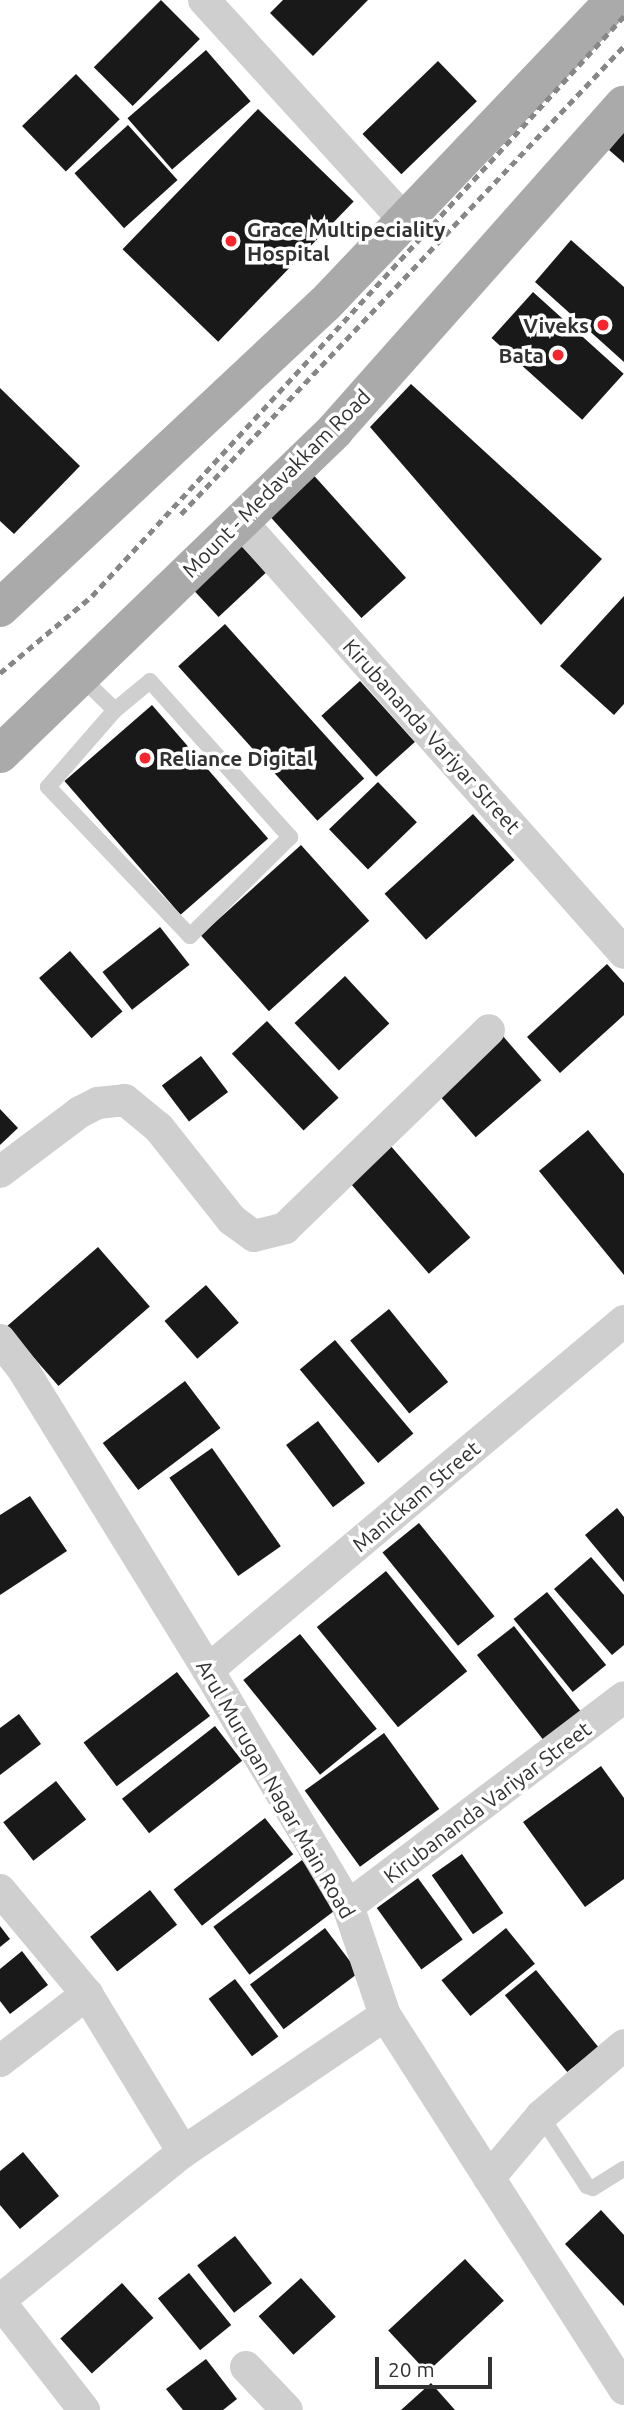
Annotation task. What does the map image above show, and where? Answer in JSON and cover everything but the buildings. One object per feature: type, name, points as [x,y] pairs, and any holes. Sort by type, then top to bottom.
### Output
[{"type":"main road","points":[[4,595],[325,304],[406,222],[614,0]]},
{"type":"main road","name":"Mount - Medavakkam Road","points":[[0,754],[239,519],[335,430],[624,105]]},
{"type":"street","points":[[212,3],[406,222]]},
{"type":"street","name":"Kirubananda Variyar Street","points":[[239,519],[624,953]]},
{"type":"street","points":[[0,1172],[80,1112],[98,1102],[125,1100],[159,1128],[232,1220],[254,1236],[285,1228],[489,1030]]},
{"type":"street","name":"Manickam Street","points":[[208,1670],[624,1321]]},
{"type":"street","name":"Arul Murugan Nagar Main Road","points":[[0,1340],[24,1371],[208,1670],[348,1906],[385,2015],[624,2389]]},
{"type":"street","name":"Kirubananda Variyar Street","points":[[348,1906],[624,1697]]},
{"type":"street","points":[[0,1890],[87,1994],[183,2152]]},
{"type":"street","points":[[0,2060],[87,1994]]},
{"type":"street","points":[[84,2410],[0,2301],[183,2152],[385,2015]]},
{"type":"street","points":[[489,2178],[541,2116],[624,2045]]},
{"type":"street","points":[[246,2367],[287,2410]]},
{"type":"lane","points":[[80,676],[115,710]]},
{"type":"lane","points":[[150,681],[290,837],[190,936],[48,787],[115,710],[150,681]]},
{"type":"lane","points":[[541,2116],[587,2186],[593,2188],[624,2169]]},
{"type":"railway","points":[[0,673],[92,596],[624,16]]},
{"type":"railway","points":[[181,514],[624,46]]},
{"type":"place","name":"Grace Multipeciality Hospital","points":[[231,241]]},
{"type":"place","name":"Viveks","points":[[603,325]]},
{"type":"place","name":"Bata","points":[[558,355]]},
{"type":"place","name":"Reliance Digital","points":[[145,758]]}]
